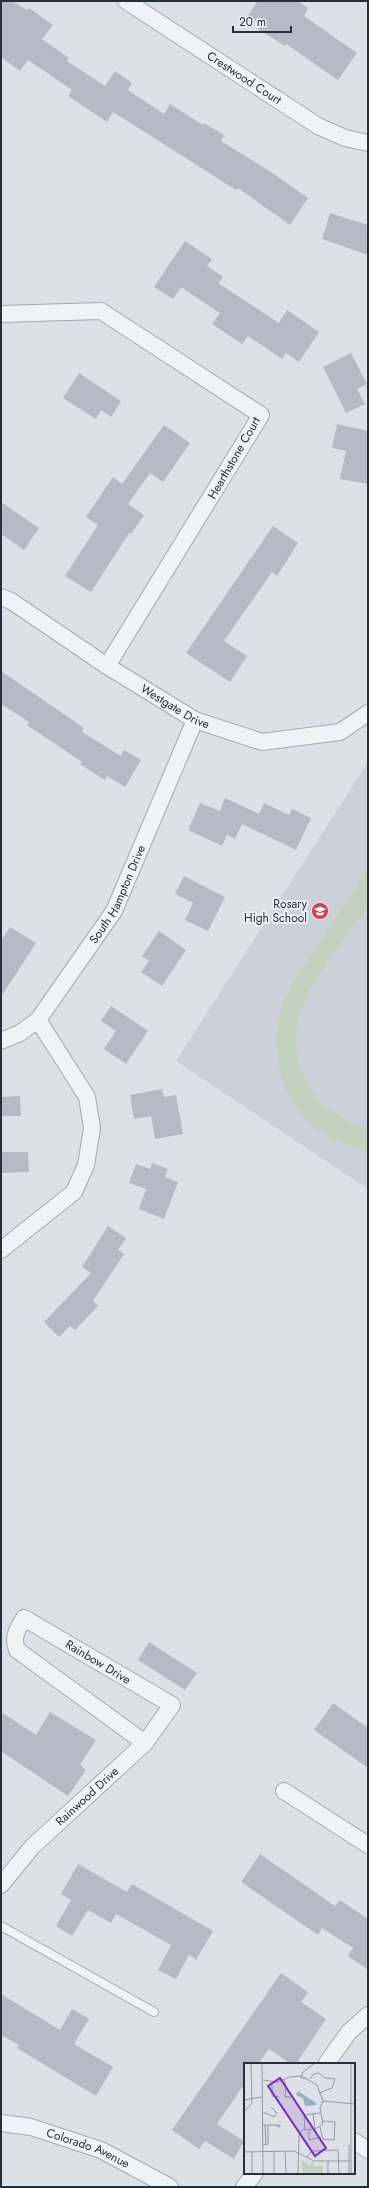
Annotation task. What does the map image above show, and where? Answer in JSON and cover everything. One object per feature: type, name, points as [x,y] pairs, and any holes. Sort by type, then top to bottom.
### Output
[{"type":"street","name":"Crestwood Court","points":[[126,1],[318,126],[345,138],[368,143]]},
{"type":"street","name":"Hearthstone Court","points":[[1,314],[101,311],[261,415],[107,666]]},
{"type":"street","name":"Westgate Drive","points":[[1,597],[11,601],[107,666],[195,720],[262,742],[340,732],[368,713]]},
{"type":"street","name":"South Hampton Drive","points":[[1,1041],[20,1034],[38,1020],[114,911],[195,720]]},
{"type":"street","points":[[1,1250],[74,1192],[86,1165],[92,1128],[87,1097],[38,1020]]},
{"type":"street","name":"Rainbow Drive","points":[[144,1743],[17,1650],[14,1642],[15,1634],[24,1618],[172,1705]]},
{"type":"street","name":"Rainwood Drive","points":[[1,1885],[32,1847],[144,1743],[172,1705]]},
{"type":"street","points":[[284,1791],[368,1845]]},
{"type":"street","points":[[327,2063],[349,2032],[368,2015]]},
{"type":"street","name":"Colorado Avenue","points":[[1,2123],[31,2128],[101,2150],[170,2187]]},
{"type":"street","points":[[355,2142],[368,2150]]},
{"type":"street","points":[[244,2187],[254,2174]]},
{"type":"lane","points":[[1,1926],[154,2012]]},
{"type":"shaded area","name":"Rosary High School","points":[[368,762],[368,1189],[176,1061]]},
{"type":"green space","points":[[368,870],[367,907],[314,983],[305,1001],[299,1019],[296,1038],[298,1058],[305,1080],[310,1089],[323,1105],[339,1117],[368,1128],[368,1151],[347,1146],[327,1136],[309,1122],[292,1102],[285,1087],[279,1067],[276,1048],[280,1014],[292,985]]},
{"type":"building","points":[[1,1],[12,1],[27,10],[29,8],[53,25],[42,39],[69,58],[67,61],[105,86],[115,71],[132,83],[128,90],[164,114],[170,104],[203,125],[204,123],[224,135],[221,141],[271,172],[308,198],[290,225],[238,188],[236,190],[113,112],[107,122],[68,96],[72,90],[28,60],[20,71],[1,57]]},
{"type":"building","points":[[257,1],[297,1],[308,8],[304,16],[357,53],[338,80],[286,44],[285,46],[258,29],[261,24],[248,16]]},
{"type":"building","points":[[330,213],[368,225],[368,255],[322,239]]},
{"type":"building","points":[[185,241],[212,259],[207,266],[223,277],[218,283],[279,323],[287,310],[319,332],[299,362],[286,353],[282,359],[248,336],[242,344],[212,324],[220,313],[181,287],[173,299],[154,287]]},
{"type":"building","points":[[351,353],[367,384],[357,389],[365,404],[346,413],[323,367]]},
{"type":"building","points":[[79,373],[121,401],[111,417],[101,410],[96,419],[63,398]]},
{"type":"building","points":[[337,424],[368,431],[368,484],[340,479],[346,451],[332,448]]},
{"type":"building","points":[[164,425],[190,443],[163,482],[150,473],[128,504],[144,515],[131,534],[129,533],[91,592],[65,576],[98,525],[86,517],[113,477],[122,484]]},
{"type":"building","points":[[1,502],[39,528],[24,550],[1,534]]},
{"type":"building","points":[[273,526],[298,543],[277,576],[272,572],[224,641],[247,656],[230,682],[186,653]]},
{"type":"building","points":[[1,671],[84,728],[82,732],[121,756],[124,750],[141,760],[125,787],[107,776],[105,780],[80,764],[82,762],[27,725],[29,722],[1,704]]},
{"type":"building","points":[[225,798],[259,814],[264,803],[289,815],[292,809],[311,818],[296,850],[242,824],[235,839],[227,835],[222,846],[188,830],[200,803],[220,811]]},
{"type":"building","points":[[184,876],[225,897],[208,931],[185,920],[193,903],[175,894]]},
{"type":"building","points":[[10,927],[36,943],[1,997],[1,941]]},
{"type":"building","points":[[159,931],[186,950],[162,986],[141,972],[149,961],[142,956]]},
{"type":"building","points":[[111,1006],[148,1031],[126,1064],[104,1049],[116,1031],[101,1021]]},
{"type":"building","points":[[162,1089],[164,1097],[176,1095],[183,1134],[155,1139],[151,1116],[134,1119],[130,1095]]},
{"type":"building","points":[[20,1096],[21,1116],[1,1116],[1,1097]]},
{"type":"building","points":[[1,1152],[28,1152],[29,1172],[1,1173]]},
{"type":"building","points":[[152,1163],[168,1169],[165,1177],[178,1182],[164,1219],[139,1209],[146,1189],[129,1183],[136,1164],[150,1169]]},
{"type":"building","points":[[108,1226],[126,1238],[118,1250],[124,1254],[93,1301],[98,1306],[75,1330],[70,1326],[59,1337],[44,1322],[91,1273],[82,1267]]},
{"type":"building","points":[[149,1642],[197,1673],[185,1690],[138,1660]]},
{"type":"building","points":[[333,1703],[368,1728],[368,1768],[314,1730]]},
{"type":"building","points":[[1,1712],[36,1735],[50,1712],[96,1740],[80,1765],[86,1770],[68,1796],[1,1751]]},
{"type":"building","points":[[260,1854],[335,1906],[340,1900],[368,1919],[368,1970],[348,1956],[353,1948],[322,1928],[318,1935],[241,1882]]},
{"type":"building","points":[[78,1864],[127,1892],[132,1884],[213,1931],[196,1960],[189,1955],[176,1979],[158,1970],[171,1945],[116,1914],[111,1923],[88,1910],[72,1936],[56,1926],[71,1900],[61,1894]]},
{"type":"building","points":[[281,1973],[308,1992],[301,2002],[326,2019],[297,2063],[290,2063],[269,2049],[259,2063],[244,2063],[244,2084],[217,2124],[244,2141],[234,2159],[205,2141],[199,2149],[172,2130]]},
{"type":"building","points":[[1,1994],[60,2030],[72,2009],[89,2019],[74,2044],[113,2067],[96,2096],[17,2048],[19,2045],[1,2035]]},
{"type":"place","name":"Rosary High School","points":[[320,911]]}]
